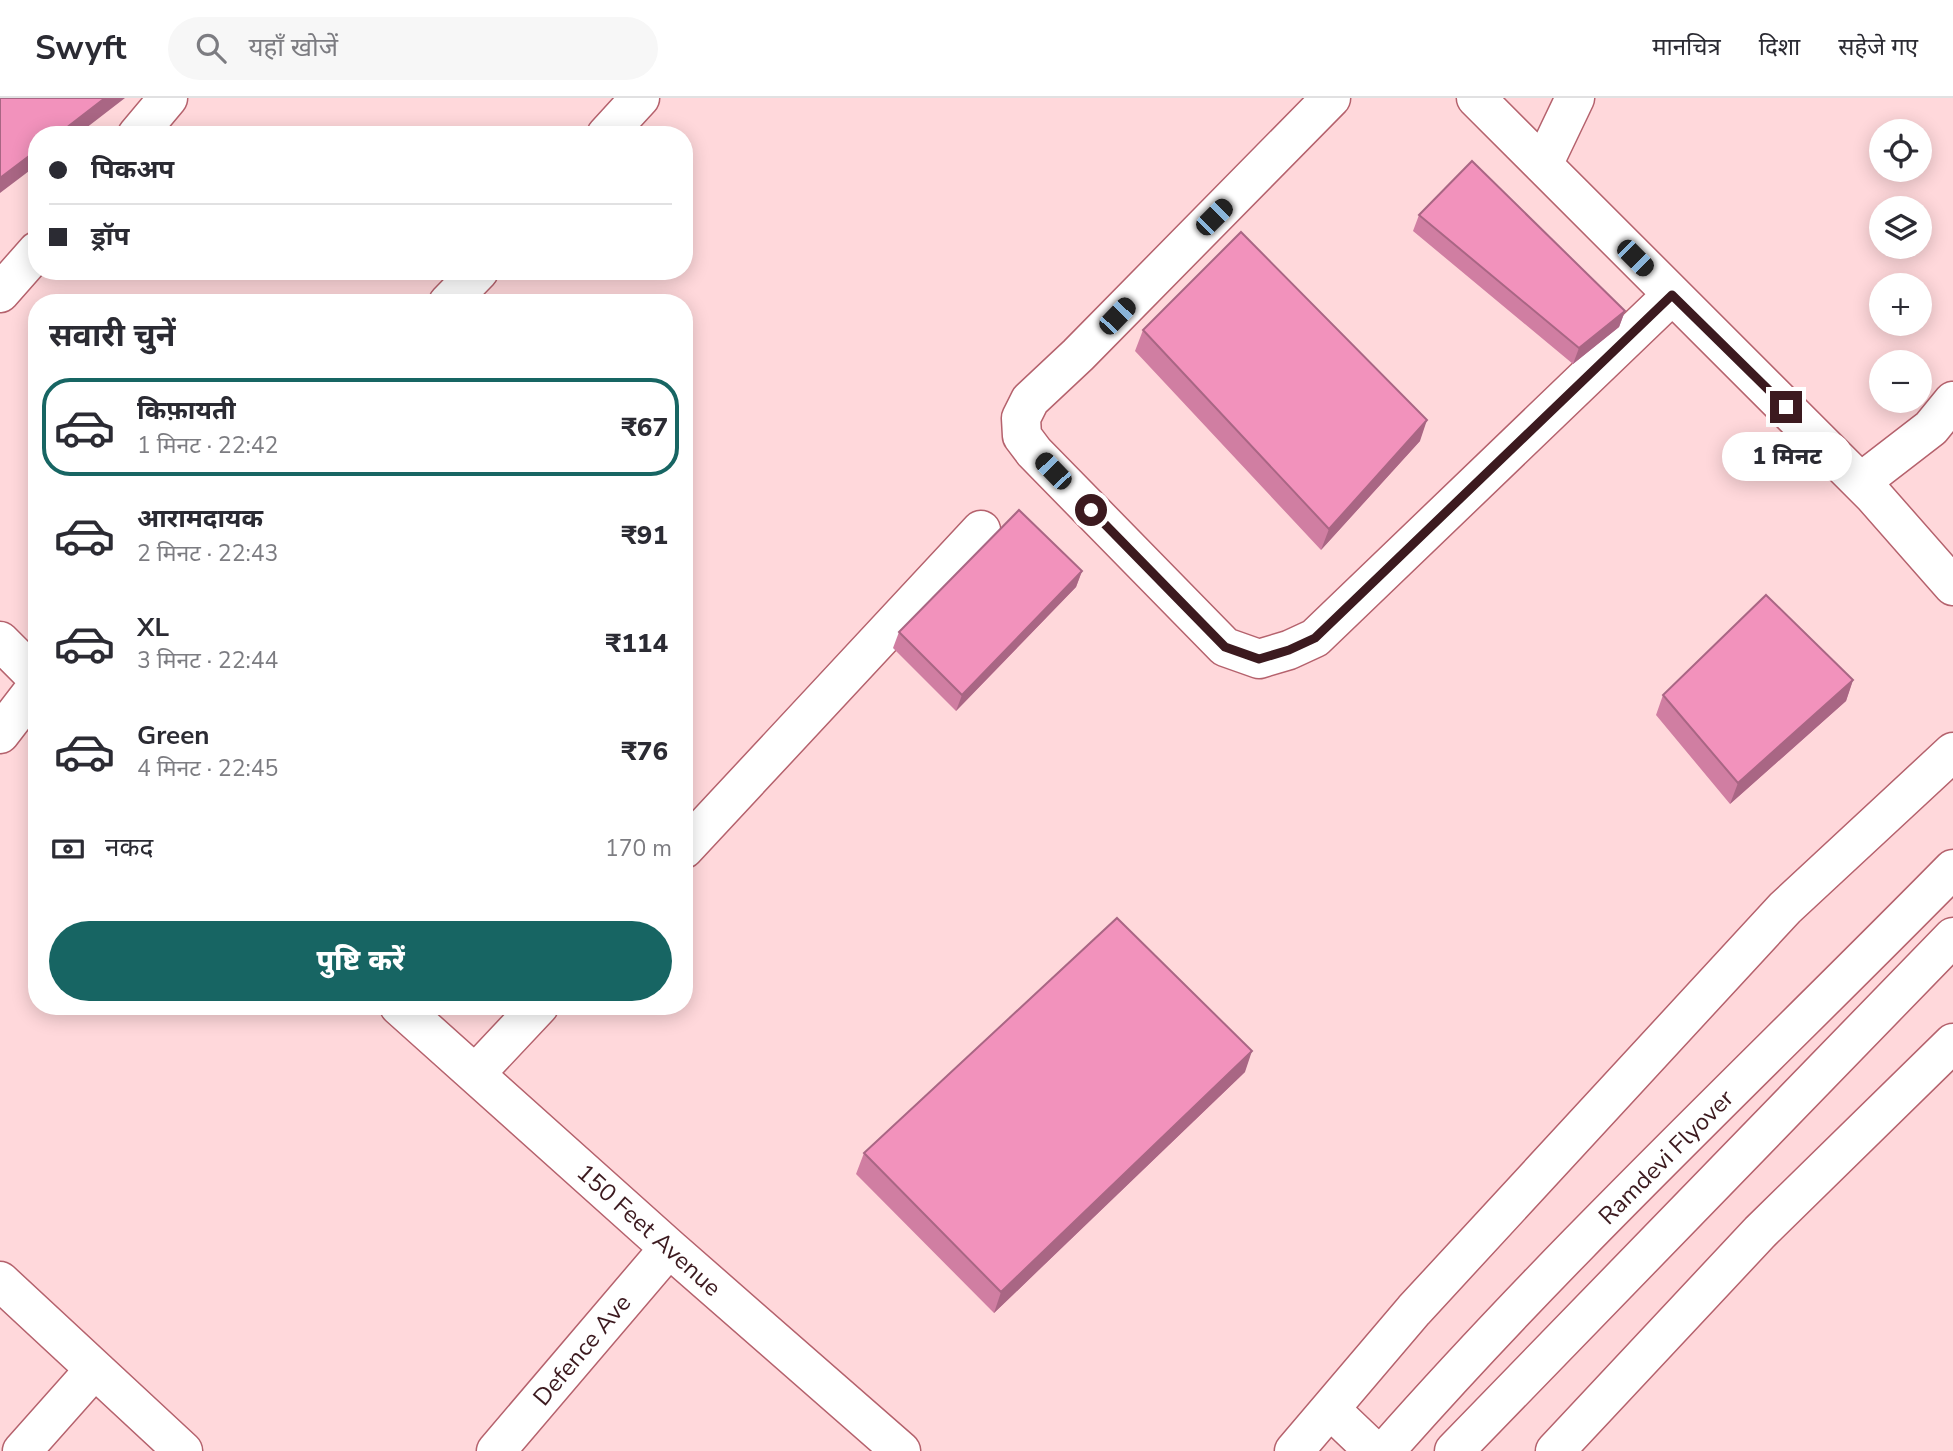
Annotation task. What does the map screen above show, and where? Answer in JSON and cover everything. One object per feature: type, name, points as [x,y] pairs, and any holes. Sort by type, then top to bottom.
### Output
[{"type":"main road","points":[[145,126],[168,98]]},
{"type":"main road","points":[[614,126],[640,98]]},
{"type":"main road","points":[[1331,98],[1078,355],[1030,400],[1021,418],[1022,436],[1034,452],[1225,647],[1259,659],[1289,650],[1315,638],[1672,295]]},
{"type":"main road","points":[[1476,98],[1861,482],[1953,586]]},
{"type":"main road","points":[[1543,165],[1575,98]]},
{"type":"main road","points":[[0,293],[28,261]]},
{"type":"main road","points":[[457,294],[470,280]]},
{"type":"main road","points":[[1861,482],[1931,428],[1953,401]]},
{"type":"main road","points":[[693,839],[981,530]]},
{"type":"main road","points":[[0,641],[28,669]]},
{"type":"main road","points":[[0,734],[28,698]]},
{"type":"main road","points":[[1294,1451],[1414,1310],[1785,908],[1953,752]]},
{"type":"main road","name":"Ramdevi Flyover","points":[[1385,1451],[1446,1382],[1622,1201],[1953,869]]},
{"type":"main road","points":[[1454,1451],[1953,937]]},
{"type":"main road","name":"150 Feet Avenue","points":[[410,1015],[669,1248],[901,1451]]},
{"type":"main road","points":[[475,1074],[530,1015]]},
{"type":"main road","points":[[1555,1451],[1759,1232],[1953,1043]]},
{"type":"main road","name":"Defence Ave","points":[[496,1451],[669,1248]]},
{"type":"main road","points":[[0,1281],[183,1451]]},
{"type":"main road","points":[[22,1451],[94,1370]]},
{"type":"main road","points":[[1330,1409],[1374,1451]]},
{"type":"building","points":[[0,98],[105,98],[69,126],[28,126],[28,157],[0,178]]},
{"type":"building","points":[[1472,161],[1625,311],[1579,348],[1419,215]]},
{"type":"building","points":[[1241,232],[1427,420],[1329,529],[1143,330]]},
{"type":"building","points":[[1019,510],[1082,571],[962,695],[899,632]]},
{"type":"building","points":[[1766,595],[1853,680],[1738,783],[1663,695]]},
{"type":"building","points":[[1117,918],[1252,1051],[1001,1292],[864,1153]]},
{"type":"route","points":[[1091,510],[1225,647],[1259,659],[1289,650],[1315,638],[1672,295],[1786,407]]}]
